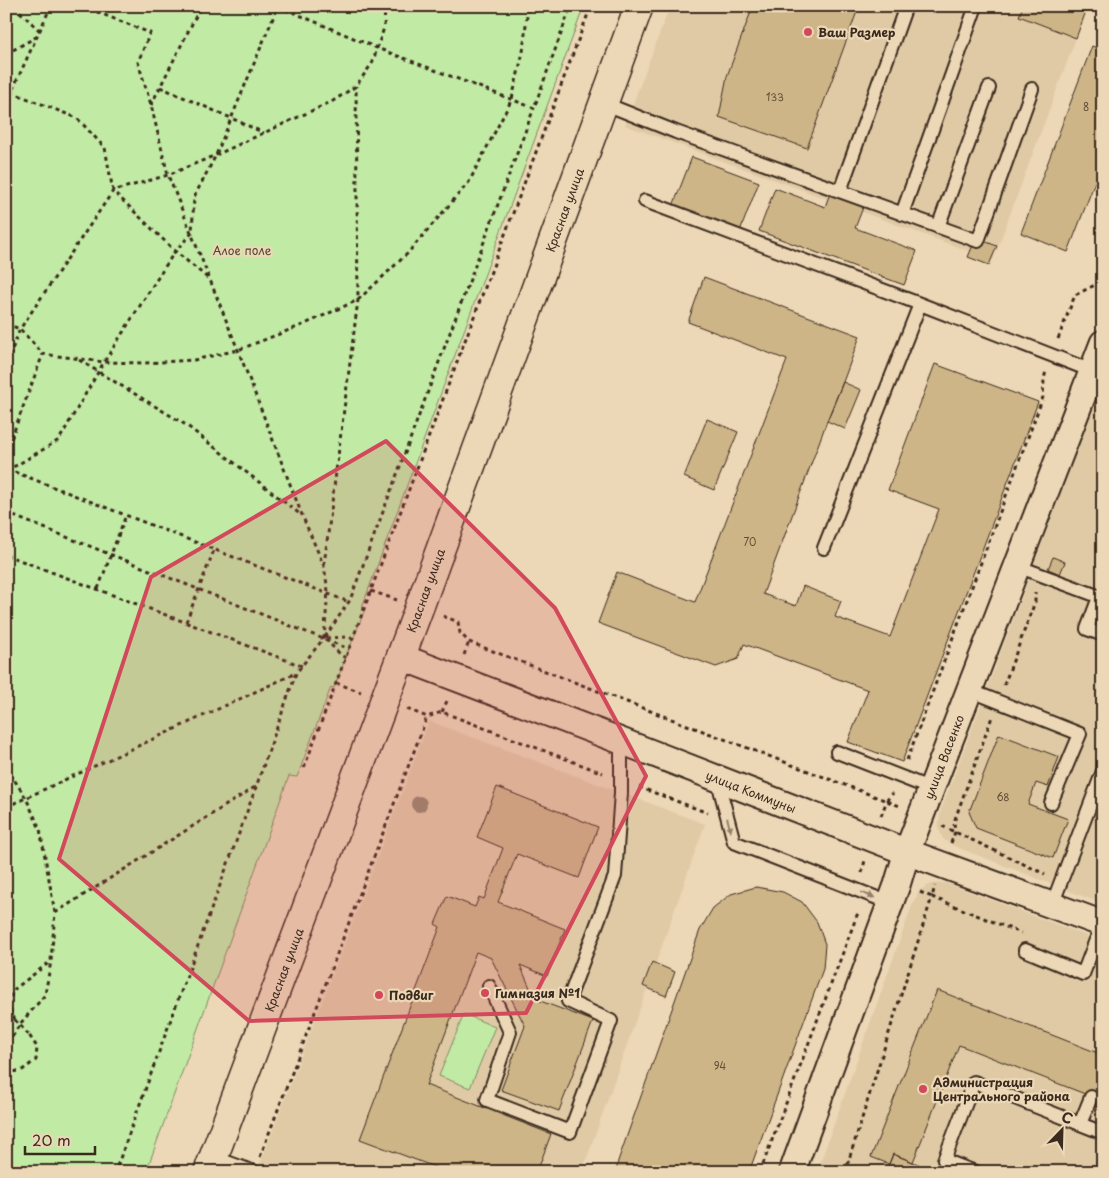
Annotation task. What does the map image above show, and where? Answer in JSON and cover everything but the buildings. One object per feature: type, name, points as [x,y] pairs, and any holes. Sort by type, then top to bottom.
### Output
[{"type":"main road","name":"Красная улица","points":[[211,1164],[419,608],[640,6]]},
{"type":"street","name":"улица Васенко","points":[[792,1172],[890,904],[907,852],[1103,342]]},
{"type":"street","name":"улица Коммуны","points":[[400,657],[620,740],[907,852],[1103,924]]},
{"type":"lane","points":[[840,191],[906,6]]},
{"type":"lane","points":[[902,214],[976,6]]},
{"type":"lane","points":[[938,227],[989,88]]},
{"type":"lane","points":[[603,103],[676,132],[978,241],[1032,89]]},
{"type":"lane","points":[[645,201],[1092,371]]},
{"type":"lane","points":[[824,548],[920,304]]},
{"type":"lane","points":[[1017,566],[1101,598],[1087,629],[1103,635]]},
{"type":"lane","points":[[969,690],[1080,734],[1051,803]]},
{"type":"lane","points":[[489,986],[510,1032],[487,1100],[570,1132],[612,1021],[568,1002],[615,876],[621,793],[620,740]]},
{"type":"lane","points":[[837,752],[932,789]]},
{"type":"lane","points":[[1052,905],[1103,771]]},
{"type":"lane","points":[[717,778],[734,842],[890,904]]},
{"type":"lane","points":[[1025,950],[1083,974],[1103,924]]},
{"type":"lane","points":[[975,1172],[944,1160],[974,1082],[1103,1133]]},
{"type":"lane","points":[[1080,1124],[1091,1096]]},
{"type":"lane","points":[[211,1164],[256,1167]]},
{"type":"lane","points":[[1101,1172],[1103,1167]]},
{"type":"path","points":[[14,6],[40,31]]},
{"type":"path","points":[[6,104],[51,6]]},
{"type":"path","points":[[82,6],[150,33],[138,62],[151,105],[168,175],[302,515],[324,566]]},
{"type":"path","points":[[151,105],[201,6]]},
{"type":"path","points":[[7,470],[59,440],[104,362],[175,251],[192,233],[194,197],[216,155],[277,6],[377,48],[534,108]]},
{"type":"path","points":[[6,365],[20,329],[113,191],[168,175],[216,155],[333,101],[356,86],[373,62],[384,28],[385,6]]},
{"type":"path","points":[[6,324],[20,329],[44,354],[104,362],[144,363],[194,360],[238,350],[305,324],[358,300],[407,254],[468,182],[512,99],[523,52],[528,6]]},
{"type":"path","points":[[115,1172],[296,673],[324,638],[349,602],[571,6]]},
{"type":"path","points":[[304,768],[590,6]]},
{"type":"path","points":[[6,54],[36,37]]},
{"type":"path","points":[[346,658],[324,638],[327,594],[324,566],[358,300],[356,86]]},
{"type":"path","points":[[160,87],[264,133]]},
{"type":"path","points":[[11,92],[77,118],[105,148],[113,191],[175,251],[211,281]]},
{"type":"path","points":[[760,1172],[865,894],[862,871],[873,838],[887,800],[895,792],[1043,397],[1044,379],[1075,294],[1102,282],[1103,279]]},
{"type":"path","points":[[6,444],[11,439],[44,354]]},
{"type":"path","points":[[76,358],[186,425],[302,515]]},
{"type":"path","points":[[7,470],[349,602]]},
{"type":"path","points":[[6,513],[350,649]]},
{"type":"path","points":[[98,589],[126,516]]},
{"type":"path","points":[[186,622],[214,550]]},
{"type":"path","points":[[6,555],[302,666]]},
{"type":"path","points":[[372,590],[458,622],[460,633],[469,642],[887,800],[1061,882]]},
{"type":"path","points":[[324,638],[349,637],[353,639]]},
{"type":"path","points":[[6,807],[296,673]]},
{"type":"path","points":[[256,1167],[427,717]]},
{"type":"path","points":[[6,767],[26,798],[40,829],[55,913],[52,960],[45,995],[20,1024],[6,1047]]},
{"type":"path","points":[[55,913],[256,787]]},
{"type":"path","points":[[845,1172],[932,897],[1024,934]]},
{"type":"path","points":[[6,1072],[21,1071],[36,1060],[37,1047],[15,1020],[9,1006],[12,991],[52,960]]},
{"type":"highlighted area","points":[[386,441],[555,608],[646,776],[526,1013],[249,1021],[59,859],[151,577]]},
{"type":"shaded area","points":[[670,6],[1088,6],[993,260],[625,125]]},
{"type":"shaded area","points":[[1103,382],[1103,904],[954,846],[943,839],[938,827],[941,810]]},
{"type":"shaded area","name":"Гимназия №1","points":[[429,721],[705,824],[582,1172],[257,1172]]},
{"type":"shaded area","points":[[946,883],[1103,942],[1103,1172],[817,1172],[913,903],[920,890],[931,884]]},
{"type":"green space","name":"Алое поле","points":[[6,6],[584,6],[362,607],[365,609],[334,688],[331,687],[297,777],[289,776],[146,1172],[6,1172]]},
{"type":"green space","points":[[464,1014],[495,1027],[470,1088],[439,1076]]},
{"type":"place","name":"Ваш Размер","points":[[808,32]]},
{"type":"place","name":"Гимназия №1","points":[[485,993]]},
{"type":"place","name":"Подвиг","points":[[379,995]]},
{"type":"place","name":"Администрация Центрального района","points":[[923,1089]]}]
